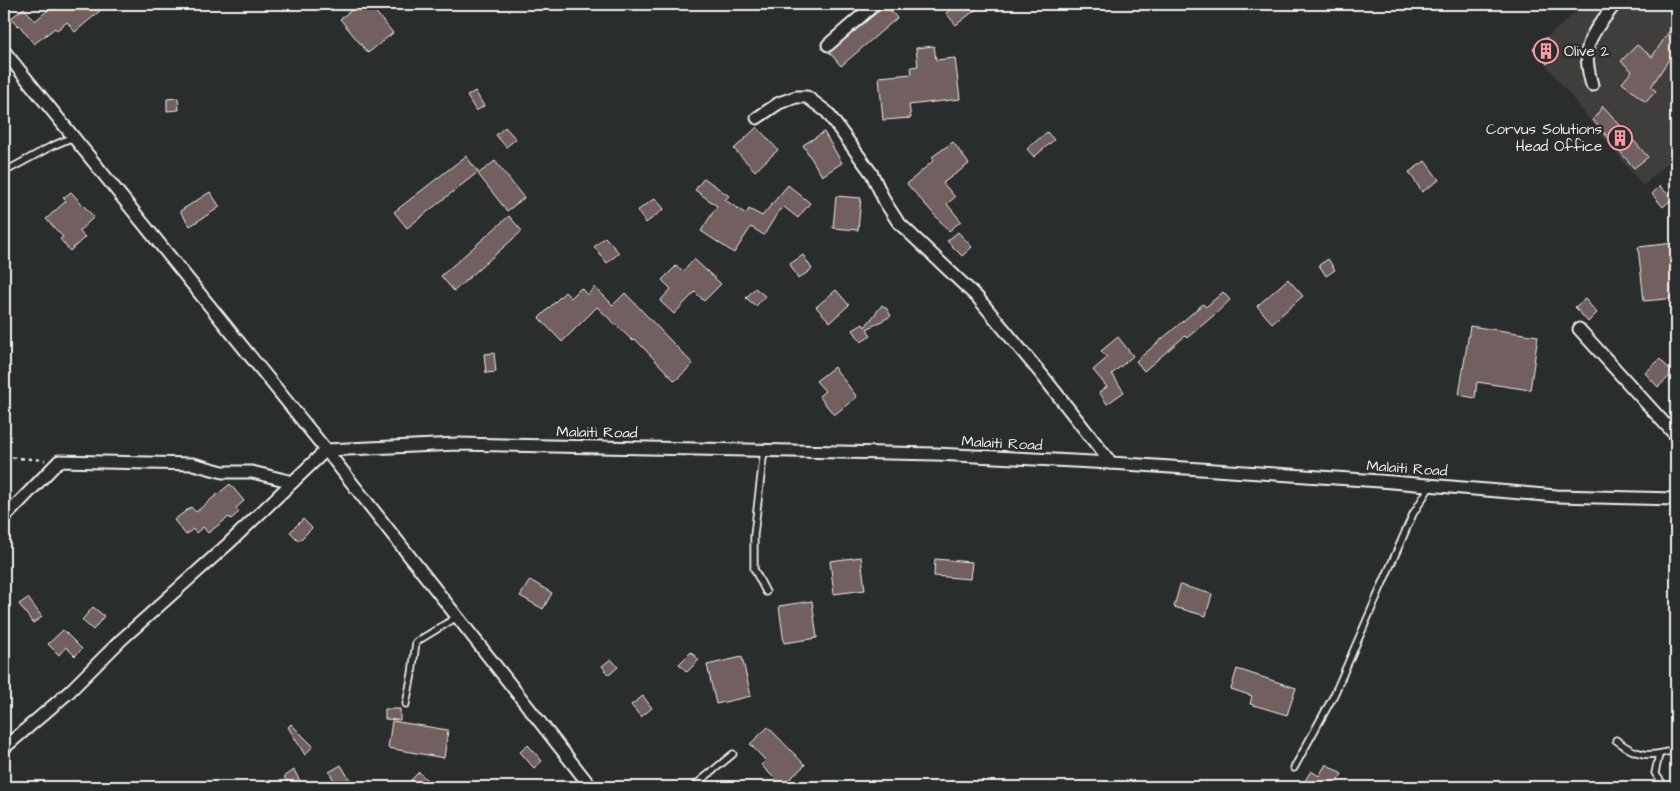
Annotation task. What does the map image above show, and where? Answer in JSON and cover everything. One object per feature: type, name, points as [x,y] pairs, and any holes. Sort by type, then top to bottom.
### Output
[{"type":"street","points":[[828,45],[876,4]]},
{"type":"street","points":[[1592,85],[1587,64],[1587,46],[1592,34],[1615,4]]},
{"type":"street","points":[[4,51],[326,450],[591,787]]},
{"type":"street","points":[[757,118],[779,103],[796,97],[807,97],[827,112],[872,174],[884,202],[898,222],[978,298],[1042,375],[1111,463]]},
{"type":"street","points":[[1578,329],[1676,436]]},
{"type":"street","name":"Malaiti Road","points":[[326,450],[457,444],[936,454],[1111,463],[1431,485],[1557,496],[1676,499]]},
{"type":"street","points":[[4,748],[69,692],[121,640],[228,544],[326,450]]},
{"type":"street","points":[[4,518],[59,461],[193,464],[224,472],[252,472],[293,482]]},
{"type":"lane","points":[[4,172],[73,137]]},
{"type":"lane","points":[[764,450],[754,534],[754,569],[766,592]]},
{"type":"lane","points":[[1294,768],[1334,695],[1413,514],[1431,485]]},
{"type":"lane","points":[[406,704],[416,642],[457,617]]},
{"type":"lane","points":[[1616,740],[1627,748],[1642,754],[1659,755],[1676,749]]},
{"type":"lane","points":[[693,787],[734,754]]},
{"type":"lane","points":[[1659,755],[1655,773],[1665,787]]},
{"type":"path","points":[[4,457],[59,461]]},
{"type":"shaded area","points":[[1585,4],[1676,4],[1676,154],[1643,186],[1533,49]]},
{"type":"building","points":[[55,4],[108,4],[75,32],[67,22],[57,30],[55,28],[34,44],[11,18],[24,8],[35,21]]},
{"type":"building","points":[[359,4],[369,4],[393,33],[368,53],[340,19]]},
{"type":"building","points":[[882,4],[885,4],[897,18],[841,66],[829,52],[880,10]]},
{"type":"building","points":[[957,4],[983,4],[956,25],[946,13]]},
{"type":"building","points":[[1676,21],[1676,60],[1671,56],[1651,87],[1656,91],[1646,102],[1622,83],[1632,71],[1621,61],[1637,45],[1652,57]]},
{"type":"building","name":"Olive 2","points":[[1546,37],[1558,53],[1547,64],[1533,49]]},
{"type":"building","points":[[934,46],[936,60],[955,58],[960,99],[909,105],[911,118],[883,120],[879,77],[912,74],[911,67],[918,66],[916,48]]},
{"type":"building","points":[[475,91],[484,106],[476,111],[467,96]]},
{"type":"building","points":[[178,98],[179,110],[167,111],[167,99]]},
{"type":"building","name":"Corvus Solutions Head Office","points":[[1603,106],[1648,157],[1634,168],[1593,120]]},
{"type":"building","points":[[505,127],[516,139],[506,147],[496,135]]},
{"type":"building","points":[[757,127],[778,150],[755,171],[734,149]]},
{"type":"building","points":[[824,132],[842,163],[822,176],[803,145]]},
{"type":"building","points":[[1047,132],[1054,140],[1034,157],[1027,149]]},
{"type":"building","points":[[953,142],[969,164],[943,183],[955,197],[947,204],[961,221],[949,231],[907,184],[934,160],[932,157]]},
{"type":"building","points":[[466,156],[478,172],[407,228],[394,212]]},
{"type":"building","points":[[495,161],[524,198],[507,211],[478,174]]},
{"type":"building","points":[[1425,161],[1439,180],[1422,192],[1409,172]]},
{"type":"building","points":[[704,178],[729,196],[725,200],[746,214],[749,209],[762,216],[788,185],[810,203],[798,218],[784,207],[780,209],[764,235],[751,227],[734,253],[701,231],[717,206],[695,190]]},
{"type":"building","points":[[1660,186],[1672,199],[1663,207],[1652,194]]},
{"type":"building","points":[[71,192],[94,217],[79,231],[85,237],[70,251],[60,239],[63,237],[46,219],[66,201],[63,198]]},
{"type":"building","points":[[210,192],[220,207],[190,226],[180,211]]},
{"type":"building","points":[[836,196],[861,198],[858,230],[833,228]]},
{"type":"building","points":[[655,198],[664,209],[646,223],[637,211]]},
{"type":"building","points":[[509,216],[522,231],[454,291],[441,276]]},
{"type":"building","points":[[958,232],[972,247],[962,256],[947,241]]},
{"type":"building","points":[[605,237],[619,253],[607,263],[594,247]]},
{"type":"building","points":[[1674,243],[1676,298],[1644,301],[1638,247]]},
{"type":"building","points":[[803,255],[812,269],[798,279],[790,264]]},
{"type":"building","points":[[694,259],[721,284],[704,301],[695,292],[674,314],[660,301],[671,289],[662,280],[676,266],[683,272]]},
{"type":"building","points":[[1328,259],[1335,270],[1326,276],[1319,265]]},
{"type":"building","points":[[1288,279],[1303,296],[1272,323],[1257,306]]},
{"type":"building","points":[[595,287],[613,305],[625,293],[693,364],[675,381],[635,339],[633,341],[597,307],[562,342],[539,318],[565,292],[571,298],[581,288],[587,295]]},
{"type":"building","points":[[755,288],[765,296],[756,306],[746,298]]},
{"type":"building","points":[[836,290],[849,305],[830,322],[816,307]]},
{"type":"building","points":[[1223,292],[1230,300],[1187,338],[1185,336],[1144,371],[1136,361],[1203,304],[1206,307]]},
{"type":"building","points":[[1585,299],[1597,313],[1588,322],[1575,307]]},
{"type":"building","points":[[882,305],[891,316],[867,329],[871,336],[861,342],[853,330],[863,324],[865,327]]},
{"type":"building","points":[[1470,326],[1538,336],[1530,390],[1477,382],[1475,398],[1459,395]]},
{"type":"building","points":[[1118,337],[1133,356],[1112,374],[1124,392],[1107,404],[1099,392],[1107,387],[1093,370],[1107,358],[1101,351]]},
{"type":"building","points":[[494,353],[496,372],[486,373],[484,354]]},
{"type":"building","points":[[1660,359],[1673,373],[1658,387],[1645,373]]},
{"type":"building","points":[[834,367],[857,397],[834,415],[819,396],[825,391],[816,381]]},
{"type":"building","points":[[230,484],[244,501],[236,508],[239,512],[208,533],[203,527],[196,533],[193,529],[186,535],[174,520],[191,507],[196,512]]},
{"type":"building","points":[[303,519],[312,528],[299,541],[290,532]]},
{"type":"building","points":[[861,557],[865,590],[834,594],[830,561]]},
{"type":"building","points":[[935,559],[972,562],[970,579],[934,576]]},
{"type":"building","points":[[530,580],[552,593],[543,609],[520,596]]},
{"type":"building","points":[[1180,585],[1212,594],[1206,616],[1174,607]]},
{"type":"building","points":[[28,598],[42,617],[33,623],[19,604]]},
{"type":"building","points":[[812,601],[817,638],[784,643],[779,606]]},
{"type":"building","points":[[93,607],[104,616],[93,630],[82,620]]},
{"type":"building","points":[[63,630],[82,649],[75,656],[66,647],[59,655],[48,644]]},
{"type":"building","points":[[691,652],[699,660],[687,672],[679,664]]},
{"type":"building","points":[[742,657],[751,696],[716,704],[707,665]]},
{"type":"building","points":[[611,659],[618,667],[609,675],[602,666]]},
{"type":"building","points":[[1237,669],[1296,688],[1287,715],[1250,704],[1252,696],[1231,689]]},
{"type":"building","points":[[643,696],[652,708],[641,717],[631,705]]},
{"type":"building","points":[[385,709],[400,709],[400,720],[385,719]]},
{"type":"building","points":[[392,721],[448,730],[444,758],[388,748]]},
{"type":"building","points":[[291,724],[313,746],[305,755],[288,727]]},
{"type":"building","points":[[768,727],[805,765],[782,786],[761,765],[766,761],[750,744]]},
{"type":"building","points":[[528,745],[542,761],[534,768],[520,752]]},
{"type":"building","points":[[1326,764],[1342,774],[1334,786],[1337,787],[1301,787],[1311,771],[1319,776]]},
{"type":"building","points":[[341,765],[354,787],[338,787],[329,772]]},
{"type":"building","points":[[294,770],[303,787],[291,787],[284,777]]},
{"type":"building","points":[[419,772],[434,787],[404,787]]},
{"type":"place","name":"Olive 2","points":[[1546,51]]},
{"type":"place","name":"Corvus Solutions Head Office","points":[[1620,138]]}]
